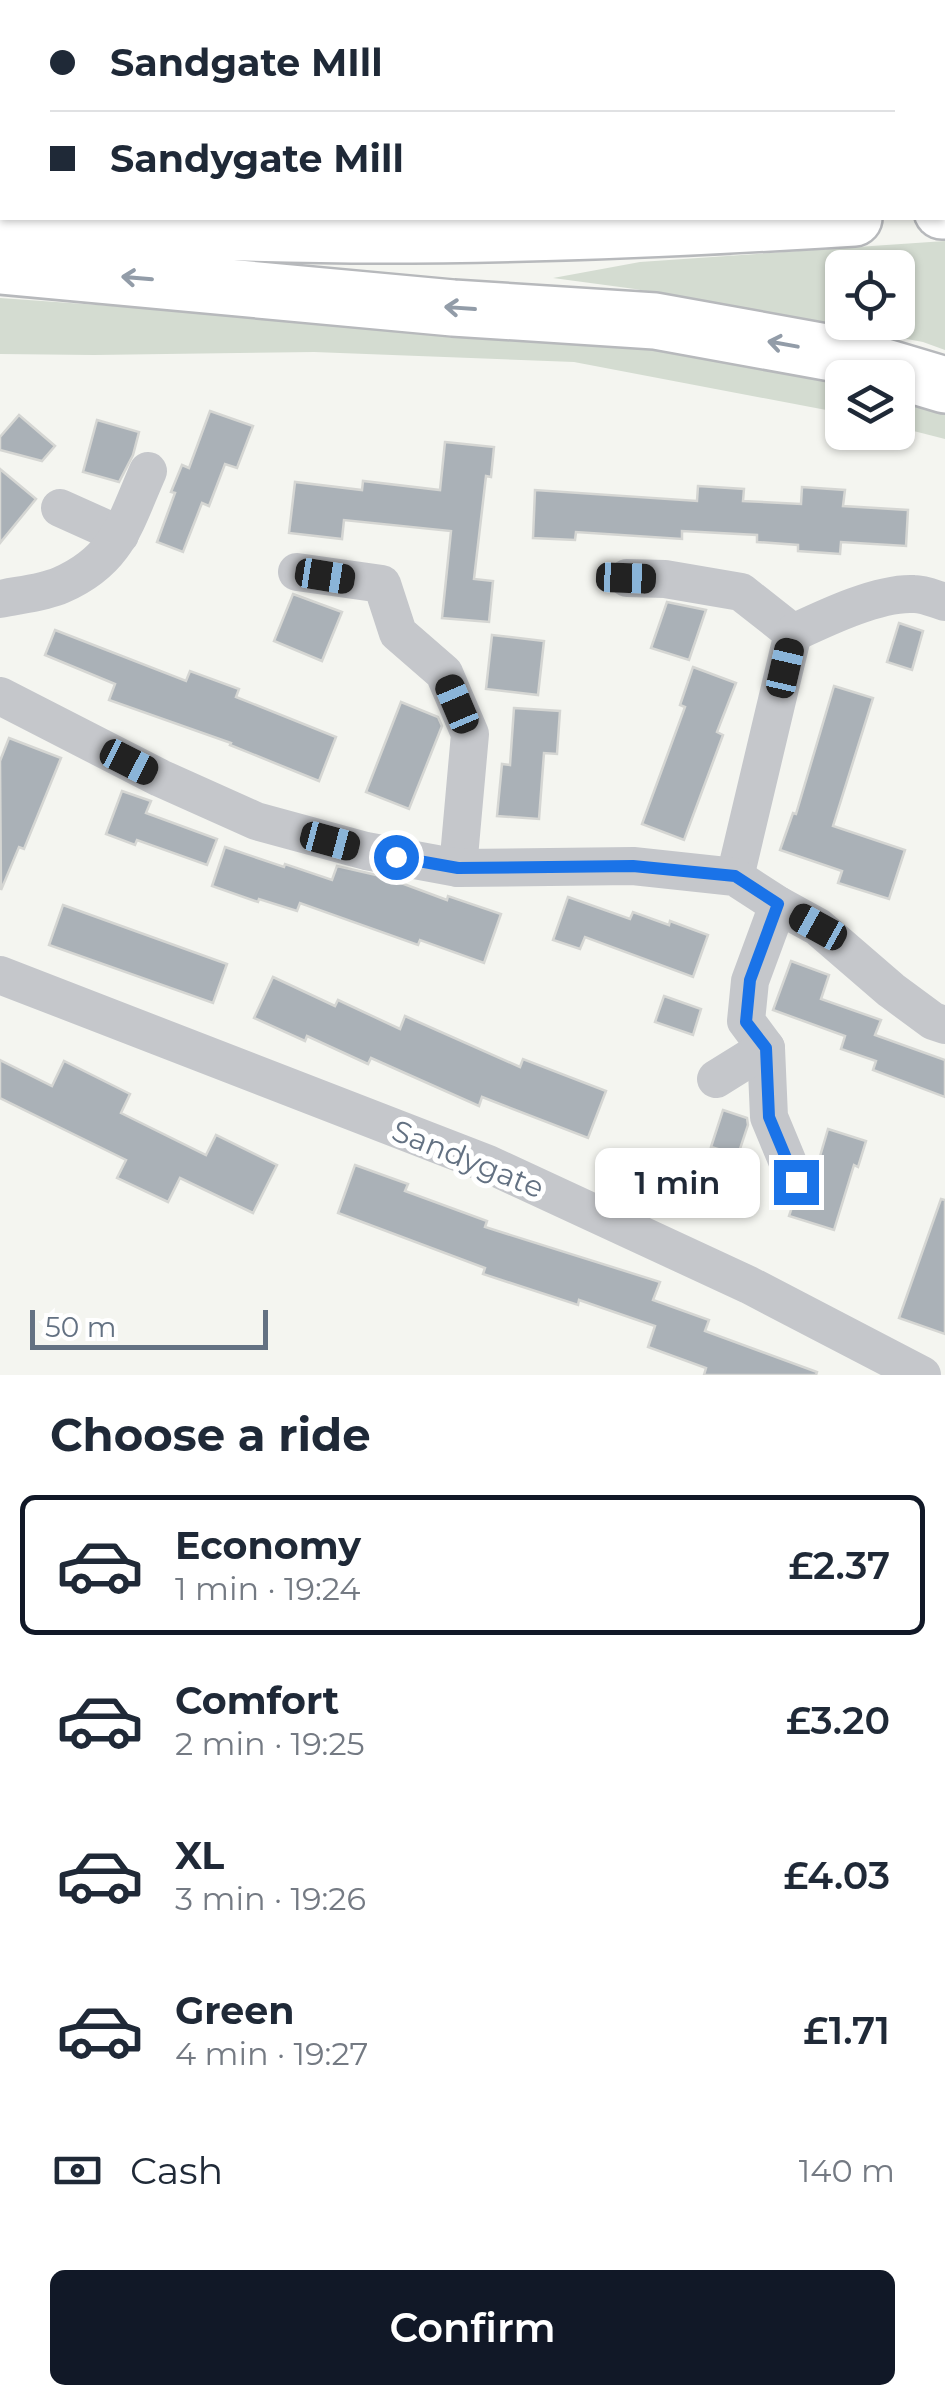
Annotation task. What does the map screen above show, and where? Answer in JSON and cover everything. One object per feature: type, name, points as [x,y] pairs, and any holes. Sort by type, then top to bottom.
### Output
[{"type":"highway","points":[[0,224],[381,235],[682,229],[823,220]]},
{"type":"highway","points":[[0,266],[453,308],[655,321],[848,356],[945,386]]},
{"type":"street","points":[[0,600],[60,586],[103,560],[120,536],[148,471]]},
{"type":"street","points":[[60,508],[120,536]]},
{"type":"street","points":[[297,572],[382,584],[398,632],[444,673],[470,734],[458,868]]},
{"type":"street","points":[[626,578],[665,579],[741,592],[793,633]]},
{"type":"street","points":[[793,633],[844,609],[890,597],[915,594],[945,602]]},
{"type":"street","points":[[735,876],[793,633]]},
{"type":"street","points":[[3,704],[256,820],[366,851],[458,868],[633,866],[735,876],[818,927],[891,990],[933,1021],[945,1024]]},
{"type":"street","points":[[778,904],[750,980],[746,1022],[766,1048],[769,1117],[796,1182]]},
{"type":"street","name":"Sandygate","points":[[0,975],[488,1164],[749,1285],[922,1375]]},
{"type":"street","points":[[716,1078],[766,1048]]},
{"type":"shaded area","points":[[945,241],[945,350],[912,340],[915,250],[825,250],[825,324],[553,278],[640,262]]},
{"type":"shaded area","points":[[0,298],[634,343],[825,375],[825,410],[574,362],[314,352],[0,354]]},
{"type":"shaded area","points":[[915,399],[945,407],[945,439],[915,431]]},
{"type":"building","points":[[210,411],[253,426],[237,468],[225,464],[209,506],[202,503],[183,552],[157,542],[175,493],[171,492],[182,465],[189,468]]},
{"type":"building","points":[[19,415],[55,446],[42,461],[0,450],[0,437]]},
{"type":"building","points":[[97,420],[139,432],[119,482],[83,472]]},
{"type":"building","points":[[445,442],[494,447],[491,477],[486,476],[474,579],[493,581],[489,622],[442,618],[451,531],[344,520],[342,539],[289,533],[295,482],[362,490],[363,481],[440,490]]},
{"type":"building","points":[[0,469],[36,499],[0,543]]},
{"type":"building","points":[[698,486],[744,489],[743,501],[801,504],[802,487],[845,490],[843,506],[908,510],[906,546],[841,542],[840,554],[798,551],[798,545],[757,542],[757,535],[682,531],[682,539],[576,532],[575,540],[533,538],[535,490],[697,501]]},
{"type":"building","points":[[293,594],[342,612],[322,661],[274,641]]},
{"type":"building","points":[[667,602],[706,610],[689,660],[651,648]]},
{"type":"building","points":[[899,623],[923,631],[912,670],[887,662]]},
{"type":"building","points":[[55,630],[186,681],[190,671],[239,689],[236,697],[336,737],[319,781],[231,743],[109,700],[115,684],[45,655]]},
{"type":"building","points":[[492,635],[544,641],[538,695],[486,689]]},
{"type":"building","points":[[693,667],[736,683],[717,732],[723,735],[684,840],[642,824],[685,707],[680,705]]},
{"type":"building","points":[[834,686],[873,698],[833,826],[905,850],[889,899],[838,883],[842,871],[780,850],[793,813],[796,814]]},
{"type":"building","points":[[401,702],[438,717],[442,726],[409,809],[366,792]]},
{"type":"building","points":[[514,708],[560,711],[557,754],[544,753],[539,819],[497,816],[502,764],[510,765]]},
{"type":"building","points":[[9,738],[61,758],[24,849],[19,847],[1,890],[0,761]]},
{"type":"building","points":[[122,791],[151,801],[146,813],[217,839],[207,865],[137,840],[135,845],[106,834]]},
{"type":"building","points":[[225,847],[332,880],[337,866],[385,877],[447,900],[448,896],[501,914],[484,963],[420,940],[418,945],[300,903],[297,911],[212,886]]},
{"type":"building","points":[[568,897],[630,919],[633,912],[708,935],[693,977],[585,937],[580,949],[553,940]]},
{"type":"building","points":[[63,905],[227,964],[213,1003],[49,945]]},
{"type":"building","points":[[791,961],[829,975],[821,999],[881,1020],[875,1035],[945,1060],[945,1097],[873,1070],[876,1061],[841,1049],[845,1036],[773,1010]]},
{"type":"building","points":[[273,977],[335,1006],[338,1000],[400,1029],[405,1016],[520,1067],[523,1059],[606,1091],[588,1138],[482,1097],[479,1106],[371,1058],[368,1064],[307,1036],[305,1041],[254,1018]]},
{"type":"building","points":[[664,996],[701,1009],[693,1035],[655,1022]]},
{"type":"building","points":[[0,1060],[52,1086],[64,1061],[130,1094],[121,1113],[206,1155],[216,1135],[277,1165],[253,1213],[180,1178],[168,1202],[117,1178],[126,1160],[0,1098]]},
{"type":"building","points":[[723,1110],[747,1118],[738,1155],[711,1147]]},
{"type":"building","points":[[828,1129],[866,1141],[858,1167],[854,1165],[834,1230],[789,1216],[793,1204],[814,1195],[818,1184],[816,1170]]},
{"type":"building","points":[[355,1165],[408,1184],[405,1191],[487,1221],[485,1227],[660,1282],[653,1300],[709,1320],[705,1331],[817,1372],[816,1375],[704,1375],[706,1368],[648,1347],[655,1326],[483,1274],[485,1268],[338,1213]]},
{"type":"building","points":[[941,1199],[945,1200],[945,1334],[899,1318]]},
{"type":"route","points":[[396,857],[458,868],[633,866],[735,876],[778,904],[750,980],[746,1022],[766,1048],[769,1117],[796,1182]]}]
